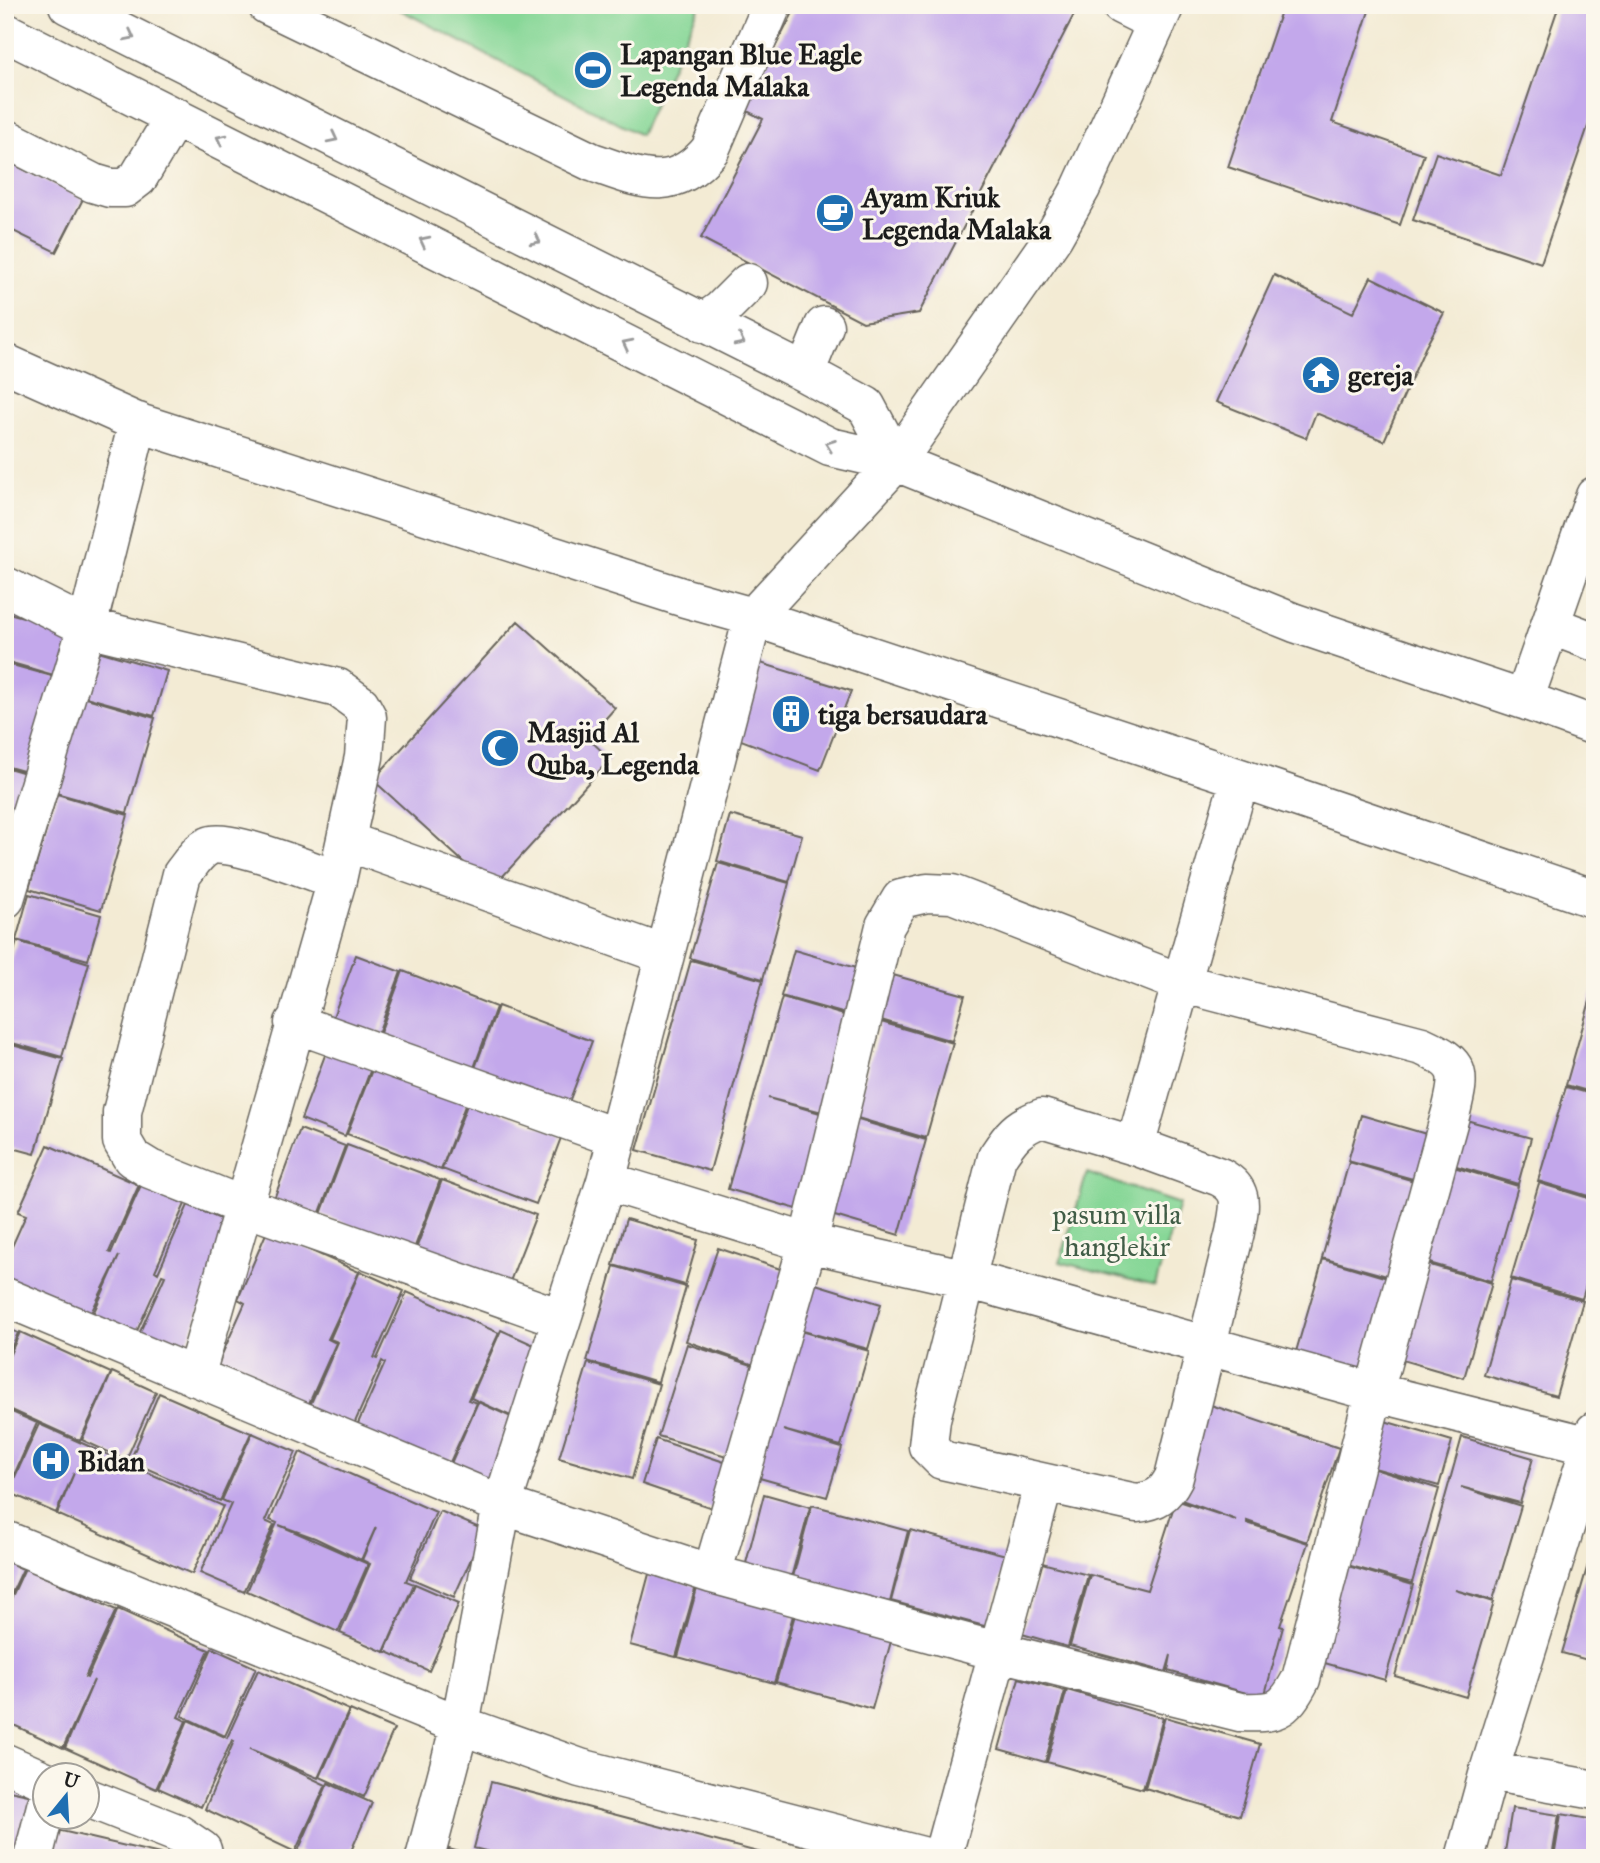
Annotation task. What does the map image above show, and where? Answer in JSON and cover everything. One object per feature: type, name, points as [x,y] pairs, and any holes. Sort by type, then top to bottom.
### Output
[{"type":"street","points":[[68,5],[866,406],[896,462]]},
{"type":"street","points":[[267,5],[592,162],[645,180],[672,178],[696,167],[709,150],[772,5]]},
{"type":"street","points":[[425,1858],[460,1725],[502,1505],[606,1181],[753,617],[896,462],[1054,236],[1081,188],[1161,14],[1121,5]]},
{"type":"street","points":[[5,32],[830,447],[896,462],[1295,623],[1595,726]]},
{"type":"street","points":[[5,138],[93,183],[110,188],[125,188],[138,178],[175,116]]},
{"type":"street","points":[[703,323],[721,310],[748,283]]},
{"type":"street","points":[[805,373],[824,326]]},
{"type":"street","points":[[5,363],[138,422],[685,598],[753,617],[1595,899]]},
{"type":"street","points":[[6,896],[87,627],[138,422]]},
{"type":"street","points":[[1524,700],[1595,496]]},
{"type":"street","points":[[5,586],[87,627],[338,688],[360,704],[367,717],[365,757],[337,880],[195,1377]]},
{"type":"street","points":[[1550,625],[1595,642]]},
{"type":"street","points":[[1135,1146],[1240,778]]},
{"type":"street","points":[[346,841],[666,955]]},
{"type":"street","points":[[337,880],[234,846],[210,845],[198,854],[182,874],[122,1112],[122,1141],[132,1158],[150,1169],[243,1206],[560,1318]]},
{"type":"street","points":[[5,1297],[502,1505],[712,1574],[1240,1713],[1269,1713],[1289,1701],[1301,1679],[1374,1392],[1454,1102],[1459,1082],[1456,1071],[1442,1056],[1422,1046],[1181,983],[952,894],[927,893],[901,899],[885,926],[808,1242],[712,1574]]},
{"type":"street","points":[[295,1023],[617,1138]]},
{"type":"street","points":[[1042,1118],[1135,1146],[1231,1183],[1237,1192],[1239,1206],[1235,1232],[1174,1477],[1167,1491],[1151,1501],[1136,1503],[942,1460],[928,1446],[930,1419],[967,1279],[997,1157],[1013,1133],[1042,1118]]},
{"type":"street","points":[[606,1181],[808,1242],[967,1279],[1374,1392],[1592,1438],[1489,1771],[1465,1858]]},
{"type":"street","points":[[942,1858],[1044,1483]]},
{"type":"street","points":[[5,1540],[460,1725],[580,1769],[930,1858]]},
{"type":"street","points":[[5,1763],[32,1775]]},
{"type":"street","points":[[1489,1771],[1595,1790]]},
{"type":"street","points":[[102,1804],[177,1833],[202,1850],[204,1858]]},
{"type":"street","points":[[33,1858],[39,1832]]},
{"type":"green space","name":"Lapangan Blue Eagle Legenda Malaka","points":[[391,5],[700,5],[640,135]]},
{"type":"green space","name":"pasum villa hanglekir","points":[[1087,1173],[1179,1204],[1155,1286],[1060,1262]]},
{"type":"building","points":[[797,5],[1079,5],[919,313],[863,322],[701,238],[763,119],[743,109]]},
{"type":"building","points":[[1283,5],[1371,5],[1332,122],[1424,154],[1400,225],[1228,167]]},
{"type":"building","points":[[1559,5],[1595,5],[1595,106],[1541,263],[1413,220],[1436,153],[1501,175]]},
{"type":"building","points":[[5,160],[83,199],[56,252],[5,227]]},
{"type":"building","name":"gereja","points":[[1274,275],[1353,313],[1371,277],[1444,313],[1425,348],[1384,441],[1316,413],[1306,438],[1216,402]]},
{"type":"building","points":[[5,612],[78,632],[64,678],[5,661]]},
{"type":"building","name":"Masjid Al Quba, Legenda","points":[[518,621],[615,708],[588,738],[610,759],[492,888],[373,780]]},
{"type":"building","points":[[95,650],[167,671],[154,716],[82,696]]},
{"type":"building","name":"tiga bersaudara","points":[[754,661],[851,691],[820,770],[733,737]]},
{"type":"building","points":[[5,663],[66,680],[38,775],[5,766]]},
{"type":"building","points":[[83,697],[155,718],[127,813],[56,793]]},
{"type":"building","points":[[5,767],[39,777],[5,870]]},
{"type":"building","points":[[57,794],[128,815],[101,910],[29,889]]},
{"type":"building","points":[[730,815],[802,835],[789,882],[717,861]]},
{"type":"building","points":[[718,863],[789,883],[763,979],[690,958]]},
{"type":"building","points":[[29,894],[101,915],[88,960],[16,940]]},
{"type":"building","points":[[17,941],[89,963],[62,1057],[5,1041],[5,984]]},
{"type":"building","points":[[794,950],[866,971],[853,1016],[781,996]]},
{"type":"building","points":[[356,955],[401,972],[375,1041],[330,1025]]},
{"type":"building","points":[[691,960],[763,980],[710,1171],[637,1150]]},
{"type":"building","points":[[403,971],[496,1007],[471,1076],[377,1041]]},
{"type":"building","points":[[893,975],[965,995],[952,1041],[881,1020]]},
{"type":"building","points":[[1595,987],[1595,1093],[1566,1085]]},
{"type":"building","points":[[782,997],[854,1018],[826,1113],[768,1098],[827,1115],[800,1210],[728,1189]]},
{"type":"building","points":[[498,1006],[592,1041],[566,1110],[472,1076]]},
{"type":"building","points":[[881,1022],[953,1043],[926,1138],[854,1117]]},
{"type":"building","points":[[5,1043],[63,1059],[35,1154],[5,1146]]},
{"type":"building","points":[[327,1050],[372,1066],[345,1136],[301,1119]]},
{"type":"building","points":[[374,1065],[467,1100],[441,1170],[347,1134]]},
{"type":"building","points":[[1566,1087],[1595,1095],[1595,1198],[1538,1181]]},
{"type":"building","points":[[469,1100],[562,1135],[536,1204],[442,1169]]},
{"type":"building","points":[[1361,1115],[1433,1136],[1420,1181],[1348,1161]]},
{"type":"building","points":[[1459,1118],[1531,1138],[1518,1184],[1446,1163]]},
{"type":"building","points":[[855,1119],[926,1140],[899,1235],[828,1214]]},
{"type":"building","points":[[300,1129],[345,1146],[319,1215],[274,1199]]},
{"type":"building","points":[[48,1145],[139,1185],[109,1252],[111,1253],[141,1185],[185,1204],[155,1271],[158,1273],[188,1205],[232,1224],[179,1363],[135,1343],[165,1276],[162,1275],[132,1342],[89,1323],[119,1256],[86,1323],[5,1287],[5,1262],[26,1215],[18,1212]]},
{"type":"building","points":[[347,1145],[440,1180],[414,1249],[321,1214]]},
{"type":"building","points":[[1349,1162],[1421,1183],[1394,1278],[1322,1258]]},
{"type":"building","points":[[1447,1165],[1518,1186],[1491,1281],[1419,1260]]},
{"type":"building","points":[[442,1180],[536,1215],[509,1284],[416,1249]]},
{"type":"building","points":[[1539,1183],[1595,1200],[1595,1255],[1582,1299],[1511,1278]]},
{"type":"building","points":[[626,1219],[698,1240],[685,1285],[613,1265]]},
{"type":"building","points":[[267,1231],[359,1272],[328,1339],[336,1343],[306,1410],[215,1370],[245,1303],[238,1299]]},
{"type":"building","points":[[718,1248],[789,1272],[757,1366],[686,1341]]},
{"type":"building","points":[[1323,1259],[1394,1280],[1367,1375],[1295,1355]]},
{"type":"building","points":[[1420,1262],[1492,1283],[1464,1378],[1392,1357]]},
{"type":"building","points":[[614,1266],[686,1287],[658,1382],[587,1361]]},
{"type":"building","points":[[360,1271],[404,1291],[374,1358],[377,1359],[407,1292],[499,1333],[468,1400],[477,1403],[446,1471],[355,1430],[385,1363],[382,1361],[352,1429],[308,1410],[338,1342],[330,1339]]},
{"type":"building","points":[[1511,1280],[1583,1301],[1556,1396],[1484,1375]]},
{"type":"building","points":[[809,1282],[881,1304],[868,1349],[796,1329]]},
{"type":"building","points":[[5,1327],[18,1333],[5,1361]]},
{"type":"building","points":[[501,1330],[545,1350],[515,1418],[471,1398]]},
{"type":"building","points":[[797,1330],[869,1351],[841,1446],[783,1430],[842,1448],[827,1497],[756,1477]]},
{"type":"building","points":[[20,1332],[111,1373],[80,1441],[5,1407],[5,1365]]},
{"type":"building","points":[[687,1344],[758,1367],[730,1457],[658,1436]]},
{"type":"building","points":[[588,1363],[659,1384],[632,1479],[559,1458]]},
{"type":"building","points":[[112,1372],[156,1392],[126,1460],[82,1440]]},
{"type":"building","points":[[159,1393],[251,1433],[220,1501],[130,1461]]},
{"type":"building","points":[[478,1402],[522,1422],[492,1490],[448,1470]]},
{"type":"building","points":[[1208,1404],[1339,1448],[1307,1542],[1247,1521],[1308,1543],[1280,1626],[1283,1627],[1264,1698],[1168,1671],[1171,1655],[1166,1672],[1070,1646],[1090,1575],[1147,1590],[1176,1500],[1236,1520],[1176,1498]]},
{"type":"building","points":[[5,1409],[37,1423],[7,1491],[5,1490]]},
{"type":"building","points":[[1381,1420],[1452,1441],[1439,1486],[1367,1466]]},
{"type":"building","points":[[39,1424],[223,1506],[192,1574],[57,1514],[74,1473],[56,1513],[8,1492]]},
{"type":"building","points":[[252,1433],[296,1452],[265,1521],[274,1525],[244,1592],[200,1573],[231,1504],[222,1500]]},
{"type":"building","points":[[1462,1437],[1533,1458],[1520,1503],[1461,1487],[1521,1506],[1493,1600],[1455,1590],[1494,1602],[1466,1697],[1395,1676]]},
{"type":"building","points":[[656,1439],[727,1463],[712,1508],[642,1484]]},
{"type":"building","points":[[300,1452],[436,1512],[406,1581],[414,1584],[384,1652],[340,1633],[370,1564],[362,1560],[376,1527],[361,1560],[315,1538],[279,1525],[368,1564],[338,1632],[247,1591],[277,1523],[270,1520]]},
{"type":"building","points":[[1368,1467],[1439,1489],[1412,1583],[1340,1563]]},
{"type":"building","points":[[764,1494],[810,1507],[791,1578],[745,1567]]},
{"type":"building","points":[[812,1505],[908,1531],[890,1602],[793,1577]]},
{"type":"building","points":[[440,1511],[484,1530],[454,1597],[410,1578]]},
{"type":"building","points":[[910,1530],[1006,1555],[988,1627],[891,1601]]},
{"type":"building","points":[[1590,1558],[1595,1559],[1595,1662],[1562,1653]]},
{"type":"building","points":[[5,1561],[23,1569],[5,1608]]},
{"type":"building","points":[[1042,1563],[1088,1575],[1068,1647],[1022,1634]]},
{"type":"building","points":[[1341,1564],[1413,1585],[1385,1680],[1314,1660]]},
{"type":"building","points":[[25,1568],[116,1610],[85,1677],[87,1678],[118,1609],[209,1650],[178,1717],[186,1721],[156,1789],[102,1765],[102,1762],[65,1748],[94,1680],[63,1748],[5,1721],[5,1612]]},
{"type":"building","points":[[649,1574],[696,1586],[676,1657],[630,1645]]},
{"type":"building","points":[[415,1584],[459,1603],[429,1671],[385,1651]]},
{"type":"building","points":[[698,1585],[794,1612],[774,1683],[678,1657]]},
{"type":"building","points":[[796,1611],[892,1638],[872,1709],[776,1682]]},
{"type":"building","points":[[212,1648],[256,1668],[225,1736],[182,1716]]},
{"type":"building","points":[[258,1670],[349,1710],[318,1778],[250,1749],[326,1785],[295,1852],[205,1809],[234,1741],[232,1740],[201,1807],[158,1788],[188,1720],[227,1738]]},
{"type":"building","points":[[1019,1678],[1065,1691],[1045,1762],[999,1749]]},
{"type":"building","points":[[1067,1690],[1163,1718],[1143,1789],[1047,1762]]},
{"type":"building","points":[[350,1710],[394,1729],[364,1797],[320,1777]]},
{"type":"building","points":[[1165,1717],[1260,1744],[1240,1816],[1145,1788]]},
{"type":"building","points":[[491,1782],[777,1858],[512,1858],[474,1848]]},
{"type":"building","points":[[328,1783],[372,1803],[348,1858],[313,1858],[298,1851]]},
{"type":"building","points":[[5,1790],[32,1796],[32,1817],[22,1858],[5,1858]]},
{"type":"building","points":[[1512,1808],[1559,1815],[1552,1858],[1504,1858]]},
{"type":"building","points":[[1561,1814],[1595,1820],[1595,1858],[1554,1858]]},
{"type":"building","points":[[52,1832],[66,1832],[173,1857],[173,1858],[46,1858]]},
{"type":"building","points":[[449,1849],[476,1857],[476,1858],[447,1858]]},
{"type":"place","name":"Lapangan Blue Eagle Legenda Malaka","points":[[593,70]]},
{"type":"place","name":"Ayam Kriuk Legenda Malaka","points":[[835,213]]},
{"type":"place","name":"gereja","points":[[1321,375]]},
{"type":"place","name":"tiga bersaudara","points":[[791,714]]},
{"type":"place","name":"Masjid Al Quba, Legenda","points":[[500,748]]},
{"type":"place","name":"Bidan","points":[[51,1461]]}]
